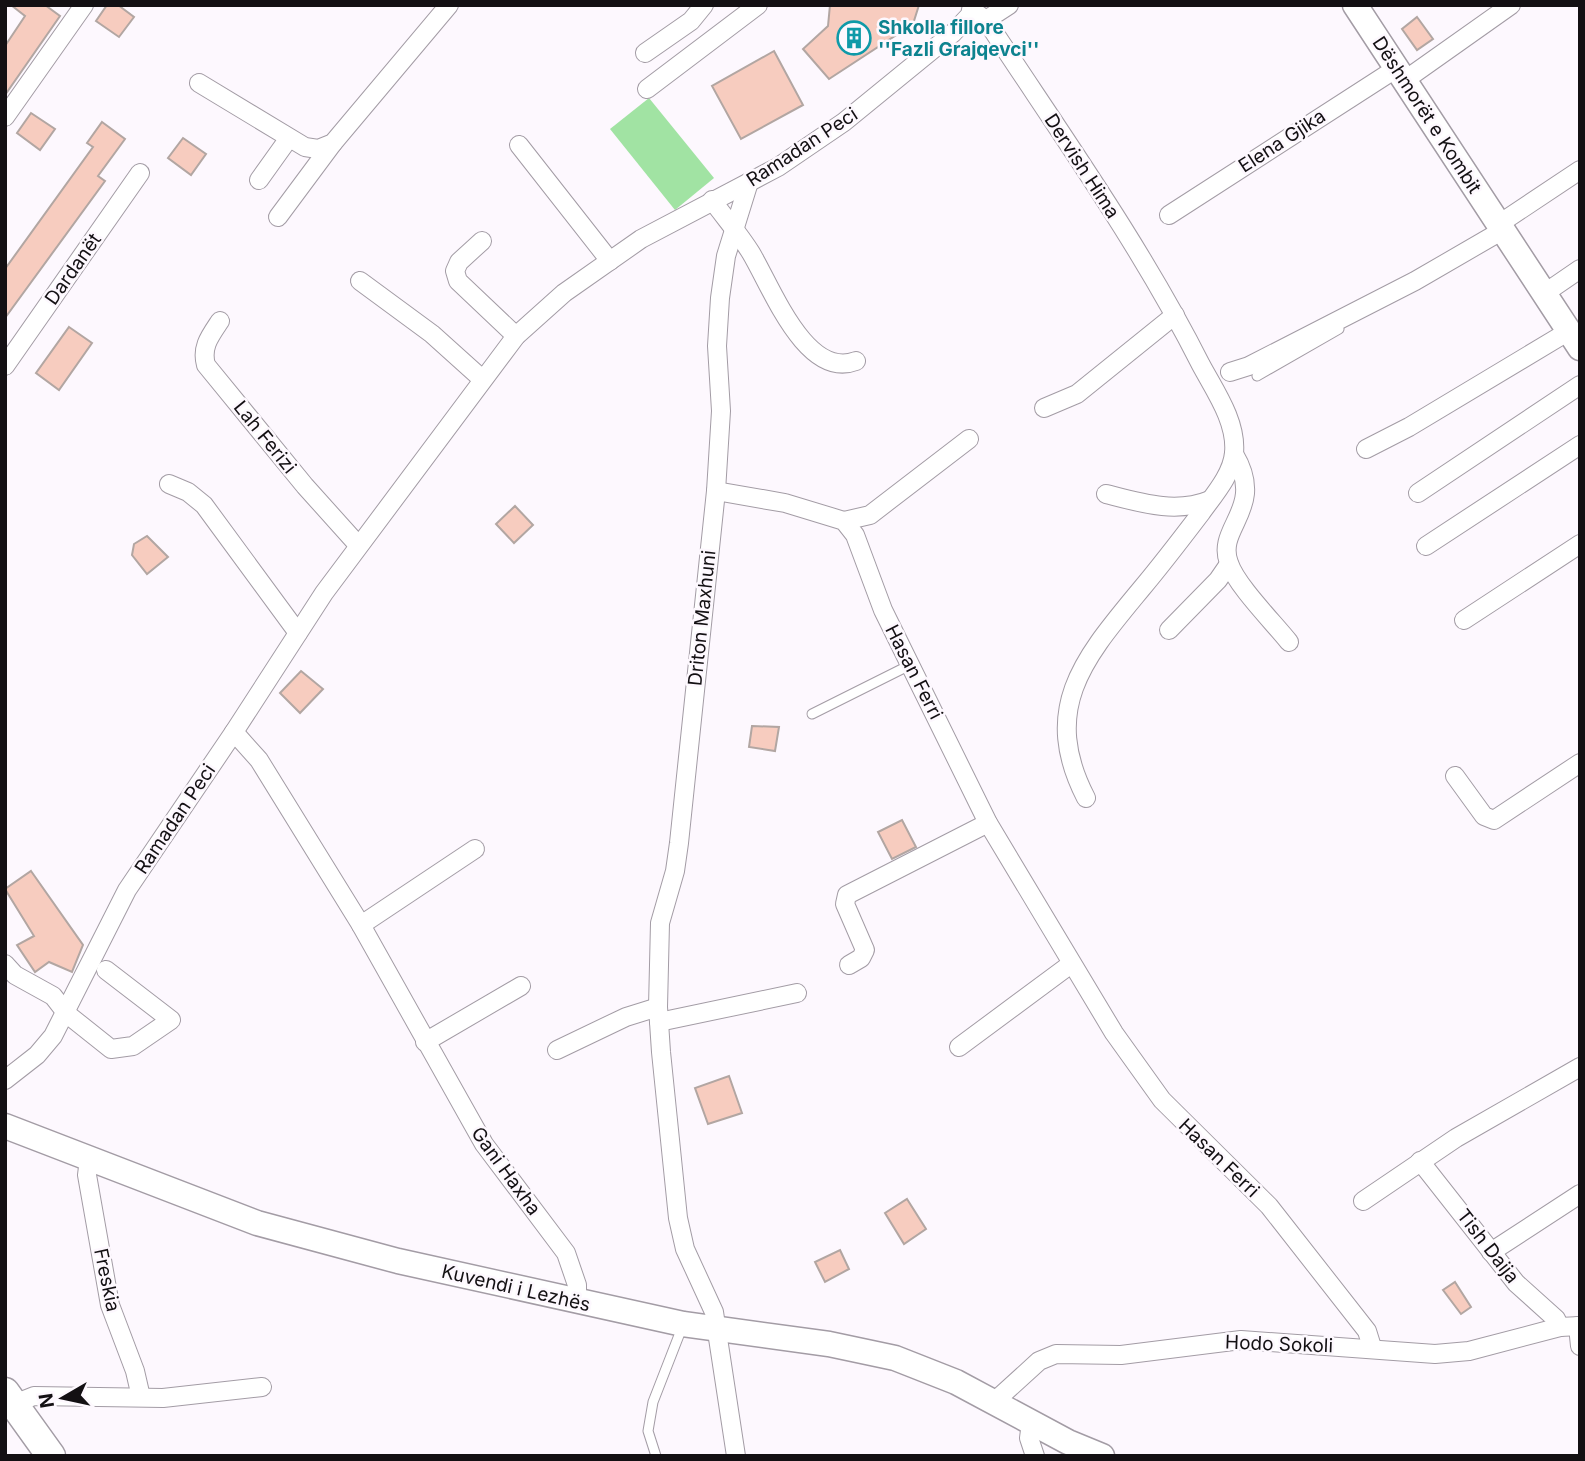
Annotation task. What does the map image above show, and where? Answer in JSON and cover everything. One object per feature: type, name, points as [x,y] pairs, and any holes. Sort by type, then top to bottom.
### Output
[{"type":"main road","points":[[10,1398],[51,1456]]},
{"type":"street","points":[[5,117],[84,5]]},
{"type":"street","points":[[278,217],[333,143],[449,5]]},
{"type":"street","points":[[646,53],[691,21],[704,5]]},
{"type":"street","points":[[647,89],[758,5]]},
{"type":"street","points":[[977,12],[1009,5]]},
{"type":"street","name":"Dëshmorët e Kombit","points":[[1355,5],[1574,339],[1366,449]]},
{"type":"street","name":"Elena Gjika","points":[[1169,215],[1511,5]]},
{"type":"street","name":"Ramadan Peci","points":[[5,1080],[37,1055],[67,1014],[127,890],[358,545],[516,335],[564,293],[663,226],[749,183],[807,149],[873,100],[977,12]]},
{"type":"street","name":"Dervish Hima","points":[[977,12],[1134,246],[1175,315],[1225,412],[1232,433],[1234,454],[1246,481],[1247,495],[1229,539],[1229,564]]},
{"type":"street","points":[[198,83],[289,138],[318,149],[333,143]]},
{"type":"street","points":[[259,180],[289,138]]},
{"type":"street","points":[[519,145],[610,261]]},
{"type":"street","points":[[1230,372],[1249,366],[1359,310],[1501,227],[1580,170]]},
{"type":"street","name":"Dardanët","points":[[5,366],[141,173]]},
{"type":"street","name":"Driton Maxhuni","points":[[736,1456],[714,1312],[685,1249],[678,1218],[658,1014],[660,923],[675,871],[679,843],[716,491],[721,411],[717,346],[719,310],[726,256],[749,183]]},
{"type":"street","points":[[712,201],[750,251],[791,324],[812,351],[830,363],[844,366],[856,362]]},
{"type":"street","points":[[482,240],[459,262],[455,271],[458,281],[516,335]]},
{"type":"street","points":[[1545,293],[1580,269]]},
{"type":"street","points":[[360,281],[432,334],[482,379]]},
{"type":"street","points":[[1044,408],[1077,394],[1175,315]]},
{"type":"street","name":"Lah Ferizi","points":[[220,321],[206,343],[203,354],[206,365],[305,486],[358,545]]},
{"type":"street","points":[[1418,493],[1580,385]]},
{"type":"street","points":[[716,491],[795,506],[844,521],[870,515],[969,439]]},
{"type":"street","points":[[1426,545],[1580,445]]},
{"type":"street","points":[[1086,798],[1073,767],[1066,738],[1073,688],[1086,658],[1109,626],[1210,500],[1225,478],[1234,454]]},
{"type":"street","points":[[169,484],[188,492],[204,505],[298,633]]},
{"type":"street","points":[[1107,495],[1181,508],[1210,500]]},
{"type":"street","name":"Hasan Ferri","points":[[844,521],[855,535],[883,610],[988,823],[1071,964],[1161,1100],[1269,1206],[1367,1331],[1372,1348]]},
{"type":"street","points":[[1464,620],[1580,544]]},
{"type":"street","points":[[1169,630],[1218,580],[1229,564],[1289,642]]},
{"type":"street","name":"Gani Haxha","points":[[234,732],[259,760],[361,925],[484,1144],[566,1253],[577,1285],[578,1302]]},
{"type":"street","points":[[1455,776],[1483,816],[1494,820],[1580,763]]},
{"type":"street","points":[[849,965],[861,958],[865,950],[845,904],[847,895],[988,823]]},
{"type":"street","points":[[361,925],[475,849]]},
{"type":"street","points":[[5,964],[15,975],[53,996],[67,1014],[104,1045],[118,1050],[133,1046],[171,1020],[106,970]]},
{"type":"street","points":[[959,1047],[1071,964]]},
{"type":"street","points":[[425,1042],[521,986]]},
{"type":"street","points":[[557,1051],[626,1017],[797,993]]},
{"type":"street","points":[[1363,1201],[1419,1161],[1580,1067]]},
{"type":"street","name":"Kuvendi i Lezhës","points":[[5,1126],[257,1223],[398,1261],[683,1324],[829,1344],[895,1358],[934,1372],[1031,1423],[1102,1456]]},
{"type":"street","name":"Freskia","points":[[89,1159],[87,1175],[110,1306],[135,1371],[141,1397]]},
{"type":"street","name":"Tish Daija","points":[[1419,1161],[1516,1283],[1556,1319],[1572,1326]]},
{"type":"street","points":[[1492,1252],[1580,1194]]},
{"type":"street","points":[[1572,1326],[1580,1346]]},
{"type":"street","name":"Hodo Sokoli","points":[[994,1402],[1039,1361],[1056,1354],[1121,1355],[1241,1340],[1435,1354],[1469,1351],[1572,1326]]},
{"type":"street","points":[[10,1398],[141,1397],[262,1387]]},
{"type":"street","points":[[1031,1423],[1029,1438],[1035,1456]]},
{"type":"lane","points":[[1258,376],[1355,321],[1359,310]]},
{"type":"lane","points":[[813,714],[911,665]]},
{"type":"lane","points":[[656,1456],[649,1431],[653,1402],[683,1324]]},
{"type":"green space","points":[[649,98],[714,178],[675,210],[610,129]]},
{"type":"building","points":[[11,5],[45,5],[60,16],[5,95],[5,46],[25,16]]},
{"type":"building","points":[[107,5],[118,5],[134,17],[119,37],[96,21]]},
{"type":"building","name":"Shkolla fillore ''Fazli Grajqevci''","points":[[830,5],[919,5],[913,24],[829,79],[803,49],[828,26]]},
{"type":"building","points":[[1417,17],[1433,39],[1417,50],[1402,29]]},
{"type":"building","points":[[774,51],[803,105],[741,139],[712,86]]},
{"type":"building","points":[[31,113],[55,129],[40,150],[17,133]]},
{"type":"building","points":[[102,122],[125,139],[98,176],[105,181],[5,318],[5,269],[93,147],[87,143]]},
{"type":"building","points":[[183,138],[206,154],[191,175],[168,158]]},
{"type":"building","points":[[69,327],[92,343],[59,390],[36,373]]},
{"type":"building","points":[[515,506],[533,525],[514,543],[496,524]]},
{"type":"building","points":[[147,536],[168,557],[147,574],[132,555],[134,544]]},
{"type":"building","points":[[301,671],[323,689],[300,713],[280,693]]},
{"type":"building","points":[[752,726],[779,727],[775,751],[749,747]]},
{"type":"building","points":[[902,820],[916,847],[892,859],[878,832]]},
{"type":"building","points":[[31,871],[83,945],[72,972],[49,962],[35,972],[17,945],[34,936],[5,889]]},
{"type":"building","points":[[729,1076],[742,1113],[708,1124],[695,1088]]},
{"type":"building","points":[[907,1199],[926,1229],[904,1244],[885,1213]]},
{"type":"building","points":[[840,1250],[849,1269],[825,1282],[815,1262]]},
{"type":"building","points":[[1455,1282],[1471,1307],[1461,1314],[1443,1290]]},
{"type":"place","name":"Shkolla fillore ''Fazli Grajqevci''","points":[[854,38]]}]
